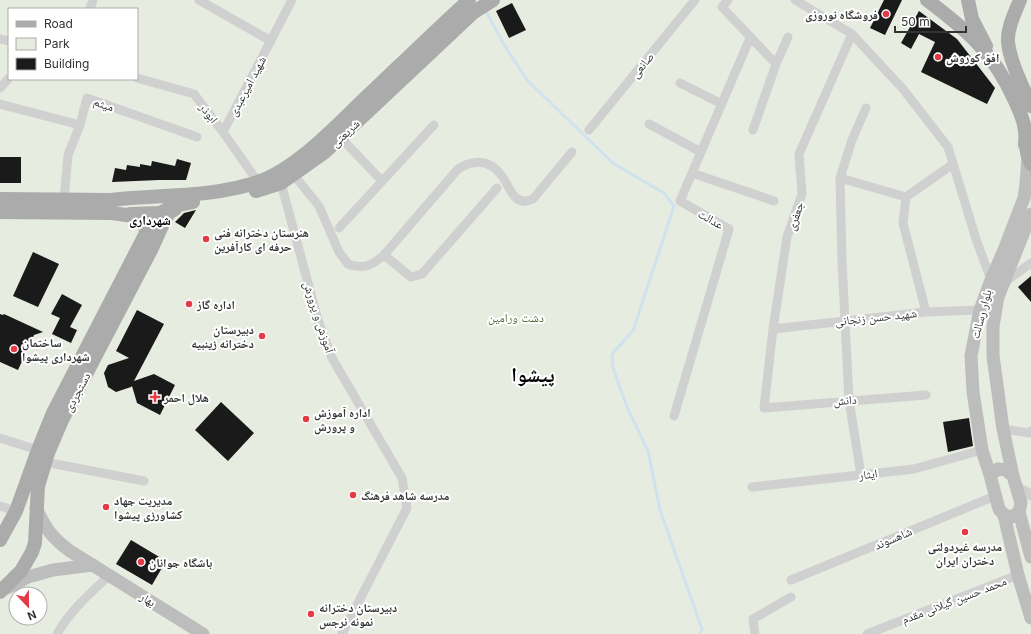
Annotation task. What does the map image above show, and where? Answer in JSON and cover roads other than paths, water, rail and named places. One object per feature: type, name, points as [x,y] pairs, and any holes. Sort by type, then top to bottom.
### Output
[{"type":"main road","name":"شریعتی","points":[[123,198],[187,195],[239,187],[258,182],[275,174],[316,145],[469,0]]},
{"type":"main road","name":"شریعتی","points":[[123,215],[163,211],[186,203],[260,191],[280,183],[324,152],[474,12],[494,0]]},
{"type":"main road","points":[[927,0],[973,38],[988,54],[1008,84],[1022,116],[1029,150]]},
{"type":"main road","points":[[968,0],[972,19],[998,69]]},
{"type":"main road","points":[[1020,0],[1010,29],[1008,41],[1016,69],[1031,106]]},
{"type":"main road","name":"بلوار رسالت","points":[[1004,515],[999,509],[982,450],[973,392],[971,356],[980,310],[1022,207],[1029,150]]},
{"type":"main road","points":[[160,196],[166,201],[167,206],[158,216],[161,224],[160,230]]},
{"type":"main road","points":[[0,199],[111,200],[123,198]]},
{"type":"main road","points":[[123,198],[118,201],[116,208],[119,213],[123,215]]},
{"type":"main road","name":"دستجردی","points":[[0,540],[16,511],[42,456],[62,420],[78,377],[145,248],[160,230],[170,213],[186,203]]},
{"type":"main road","points":[[0,212],[112,213],[123,215]]},
{"type":"main road","name":"بلوار رسالت","points":[[1019,512],[1021,503],[1014,481],[1002,429],[993,356],[993,326],[998,297],[1031,214]]},
{"type":"main road","name":"دستجردی","points":[[123,215],[136,217],[146,226],[145,248]]},
{"type":"main road","name":"دستجردی","points":[[0,592],[22,571],[35,543],[36,508],[42,456]]},
{"type":"main road","points":[[990,475],[998,469],[1006,470],[1014,481]]},
{"type":"main road","name":"بهار","points":[[36,508],[44,525],[55,540],[203,634]]},
{"type":"main road","points":[[1031,557],[1019,512],[1012,517],[1004,515],[1018,575],[1031,618]]},
{"type":"main road","points":[[0,592],[28,577],[47,571],[93,565]]},
{"type":"street","name":"شهید امیرعبدی","points":[[200,0],[271,41]]},
{"type":"street","name":"شهید امیرعبدی","points":[[223,132],[292,0]]},
{"type":"street","name":"صانعی","points":[[589,130],[695,0]]},
{"type":"street","points":[[728,0],[722,7],[776,64]]},
{"type":"street","points":[[795,0],[852,34],[903,89],[948,147],[976,239],[991,280]]},
{"type":"street","name":"جعفری","points":[[764,408],[772,328],[787,236],[802,194],[799,154],[852,34]]},
{"type":"street","points":[[753,130],[776,64],[788,37]]},
{"type":"street","name":"عدالت","points":[[674,416],[729,229],[680,201],[750,38]]},
{"type":"street","name":"ابوذر","points":[[138,78],[194,94],[258,182]]},
{"type":"street","points":[[0,88],[8,79]]},
{"type":"street","points":[[680,83],[722,104]]},
{"type":"street","name":"میثم","points":[[64,199],[68,155],[80,125],[87,98],[197,137]]},
{"type":"street","points":[[0,104],[80,125]]},
{"type":"street","points":[[861,475],[849,400],[840,178],[852,140],[866,108]]},
{"type":"street","points":[[339,228],[434,124]]},
{"type":"street","points":[[649,124],[701,152]]},
{"type":"street","points":[[340,138],[382,181]]},
{"type":"street","points":[[293,174],[319,206],[339,252],[348,264],[358,267],[374,263],[384,255],[458,168],[468,163],[483,162],[493,167],[502,176],[512,195],[528,201],[533,199],[572,152]]},
{"type":"street","points":[[926,312],[903,223],[906,197],[953,164]]},
{"type":"street","points":[[692,173],[774,201]]},
{"type":"street","points":[[840,178],[906,197]]},
{"type":"street","name":"آموزش و پرورش","points":[[280,183],[318,320],[332,358],[402,478],[408,508],[342,634]]},
{"type":"street","points":[[384,255],[411,277],[422,274],[497,188]]},
{"type":"street","points":[[1004,282],[1031,263]]},
{"type":"street","name":"شهید حسن زنجانی","points":[[772,328],[926,312],[980,310]]},
{"type":"street","name":"دانش","points":[[764,408],[926,395]]},
{"type":"street","points":[[1002,429],[1028,433],[1031,431]]},
{"type":"street","points":[[0,438],[42,456],[144,481]]},
{"type":"street","name":"ایثار","points":[[752,487],[914,469],[982,450]]},
{"type":"street","points":[[1014,481],[1031,495]]},
{"type":"street","name":"شاهسوند","points":[[791,580],[995,496]]},
{"type":"street","points":[[0,506],[16,511]]},
{"type":"street","points":[[57,634],[65,619],[92,590],[110,575]]},
{"type":"street","name":"محمد حسین گیلانی مقدم","points":[[867,634],[1018,575]]},
{"type":"street","points":[[755,634],[753,618],[791,597]]},
{"type":"waterway","points":[[487,13],[503,43],[527,80],[614,164],[664,193],[674,206],[633,331],[612,354],[613,368],[627,407],[648,451],[660,510],[702,629],[700,634]]},
{"type":"place","name":"فروشگاه نوروزی","points":[[886,14]]},
{"type":"place","name":"افق کوروش","points":[[938,57]]},
{"type":"place","name":"هنرستان دخترانه فنی حرفه ای کارآفرین","points":[[206,239]]},
{"type":"place","name":"اداره گاز","points":[[189,304]]},
{"type":"place","name":"دبیرستان دخترانه زینبیه","points":[[262,336]]},
{"type":"place","name":"ساختمان شهرداری پیشوا","points":[[14,349]]},
{"type":"place","name":"هلال احمر","points":[[155,397]]},
{"type":"place","name":"اداره آموزش و پرورش","points":[[306,419]]},
{"type":"place","name":"مدرسه شاهد فرهنگ","points":[[353,495]]},
{"type":"place","name":"مدیریت جهاد کشاورزی پیشوا","points":[[106,507]]},
{"type":"place","name":"مدرسه غیردولتی دختران ایران","points":[[965,532]]},
{"type":"place","name":"باشگاه جوانان","points":[[141,562]]},
{"type":"place","name":"دبیرستان دخترانه نمونه نرجس","points":[[311,614]]},
{"type":"district","name":"شهرداری","points":[[150,220]]},
{"type":"district","name":"پیشوا","points":[[533,375]]},
{"type":"park label","name":"دشت ورامین","points":[[516,317]]}]
